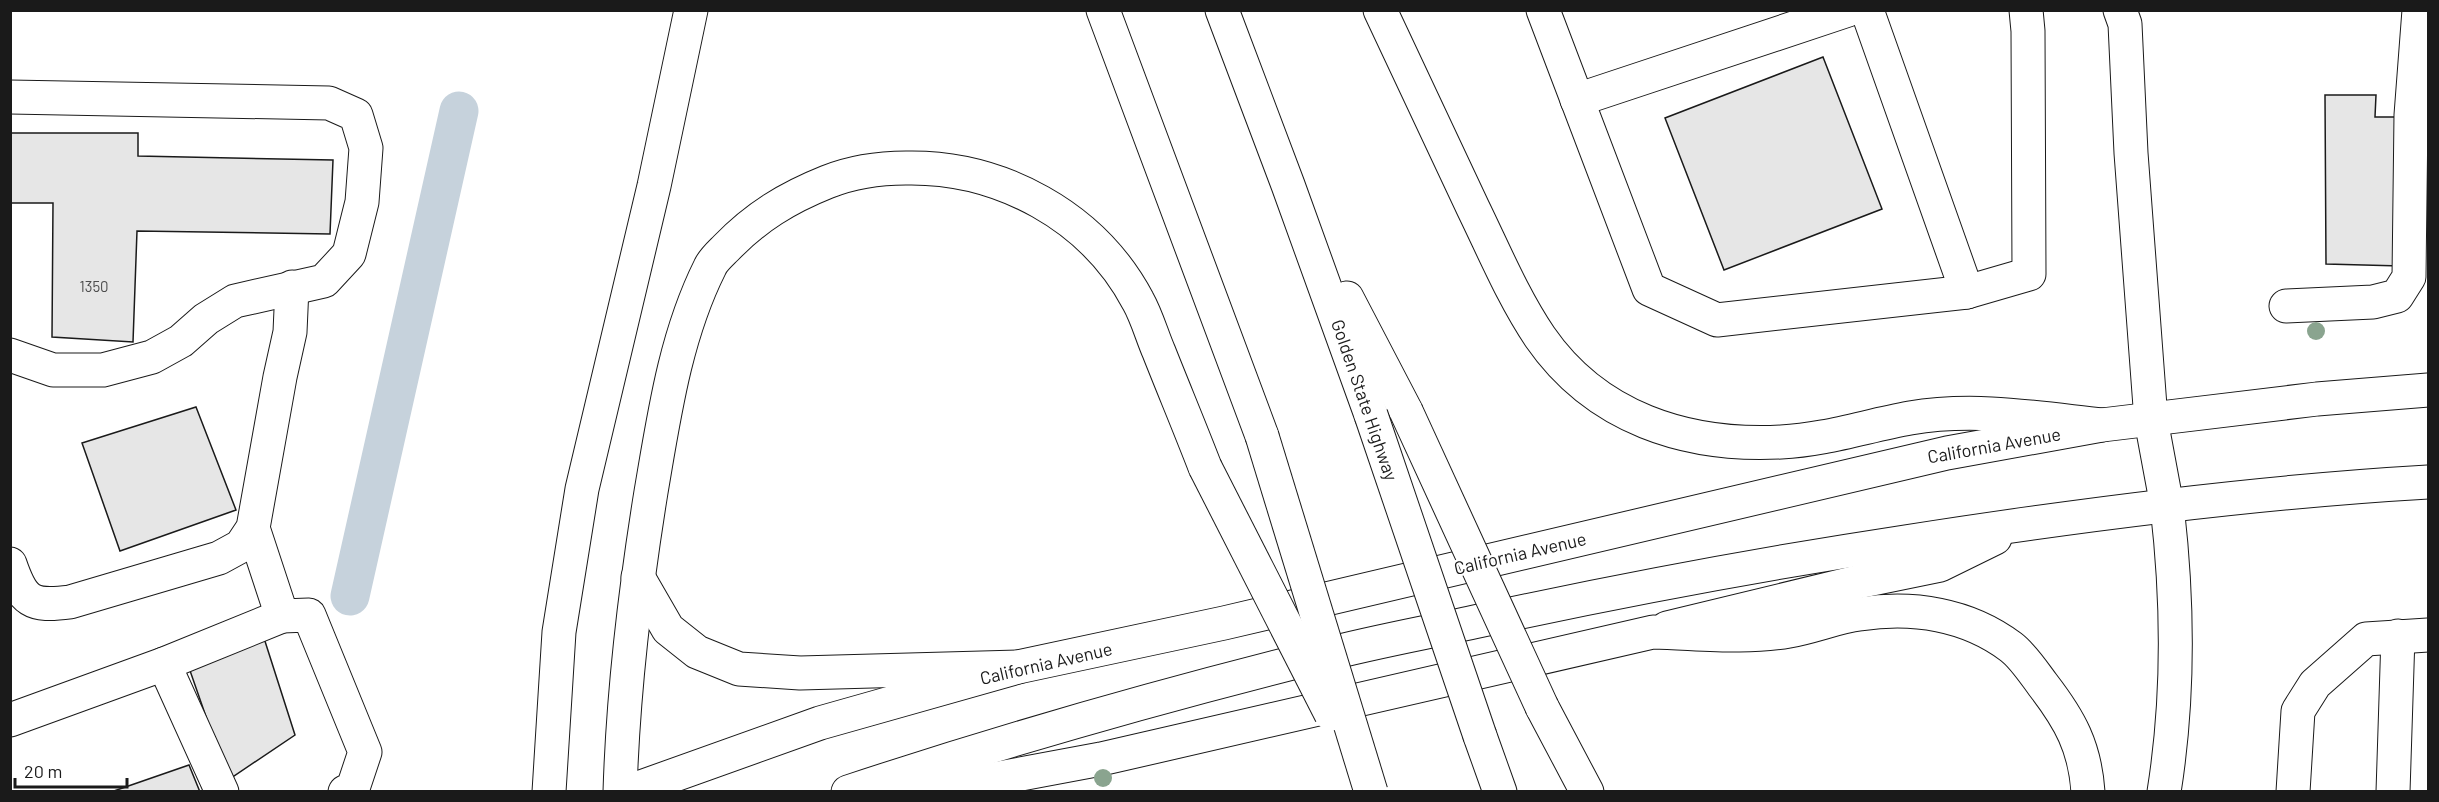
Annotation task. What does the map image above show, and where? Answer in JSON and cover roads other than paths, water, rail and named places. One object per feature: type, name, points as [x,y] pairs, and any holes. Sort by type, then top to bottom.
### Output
[{"type":"main road","points":[[549,792],[559,632],[582,489],[654,186],[691,10]]},
{"type":"main road","points":[[1103,10],[1262,436],[1371,792]]},
{"type":"main road","name":"Golden State Highway","points":[[1222,10],[1288,184],[1371,415],[1500,792]]},
{"type":"main road","points":[[1380,10],[1512,289],[1540,337],[1568,372],[1617,410],[1661,429],[1720,442],[1781,442],[1841,435],[1910,418],[1982,412],[2102,425]]},
{"type":"main road","points":[[1543,10],[1649,289],[1717,320],[1967,292],[2029,274],[2026,10]]},
{"type":"main road","points":[[1576,100],[1848,10]]},
{"type":"main road","points":[[1867,10],[1967,292]]},
{"type":"main road","points":[[2120,10],[2125,24],[2131,153],[2151,420],[2167,506],[2174,595],[2172,738],[2164,792]]},
{"type":"main road","points":[[2286,306],[2373,302],[2397,296],[2409,277],[2410,115],[2419,10]]},
{"type":"main road","points":[[10,97],[329,103],[356,115],[366,148],[362,202],[349,254],[324,281],[235,301],[206,319],[181,340],[152,357],[103,370],[53,370],[10,354]]},
{"type":"main road","points":[[620,792],[622,733],[638,577],[667,395],[690,314],[711,263],[746,228],[790,197],[836,178],[879,168],[933,167],[977,175],[1028,193],[1076,225],[1111,260],[1139,301],[1205,466],[1371,792]]},
{"type":"main road","points":[[1288,184],[1406,411],[1542,707],[1587,792]]},
{"type":"main road","points":[[10,564],[17,583],[20,602],[44,605],[69,602],[219,558],[241,546],[254,528],[290,332],[292,287]]},
{"type":"main road","name":"California Avenue","points":[[627,792],[820,723],[1018,667],[1224,623],[1935,455],[2102,425],[2317,399],[2428,390]]},
{"type":"main road","points":[[848,792],[1026,735],[1327,654],[1743,567],[2026,523],[2362,486],[2428,482]]},
{"type":"main road","points":[[904,792],[951,787],[1101,759],[1653,632],[1857,582],[1940,565],[2026,523]]},
{"type":"main road","points":[[254,528],[282,616]]},
{"type":"main road","points":[[638,577],[668,629],[697,652],[739,669],[800,673],[1018,667]]},
{"type":"main road","points":[[1653,632],[1738,635],[1789,631],[1858,614],[1886,611],[1918,611],[1953,617],[2012,647],[2040,680],[2076,734],[2088,792]]},
{"type":"main road","points":[[10,720],[164,664],[282,616],[309,615],[365,752],[353,788],[345,792]]},
{"type":"main road","points":[[2292,792],[2298,711],[2315,684],[2366,639],[2413,636],[2393,792]]},
{"type":"main road","points":[[164,664],[222,792]]},
{"type":"waterway","points":[[350,596],[459,111]]}]
